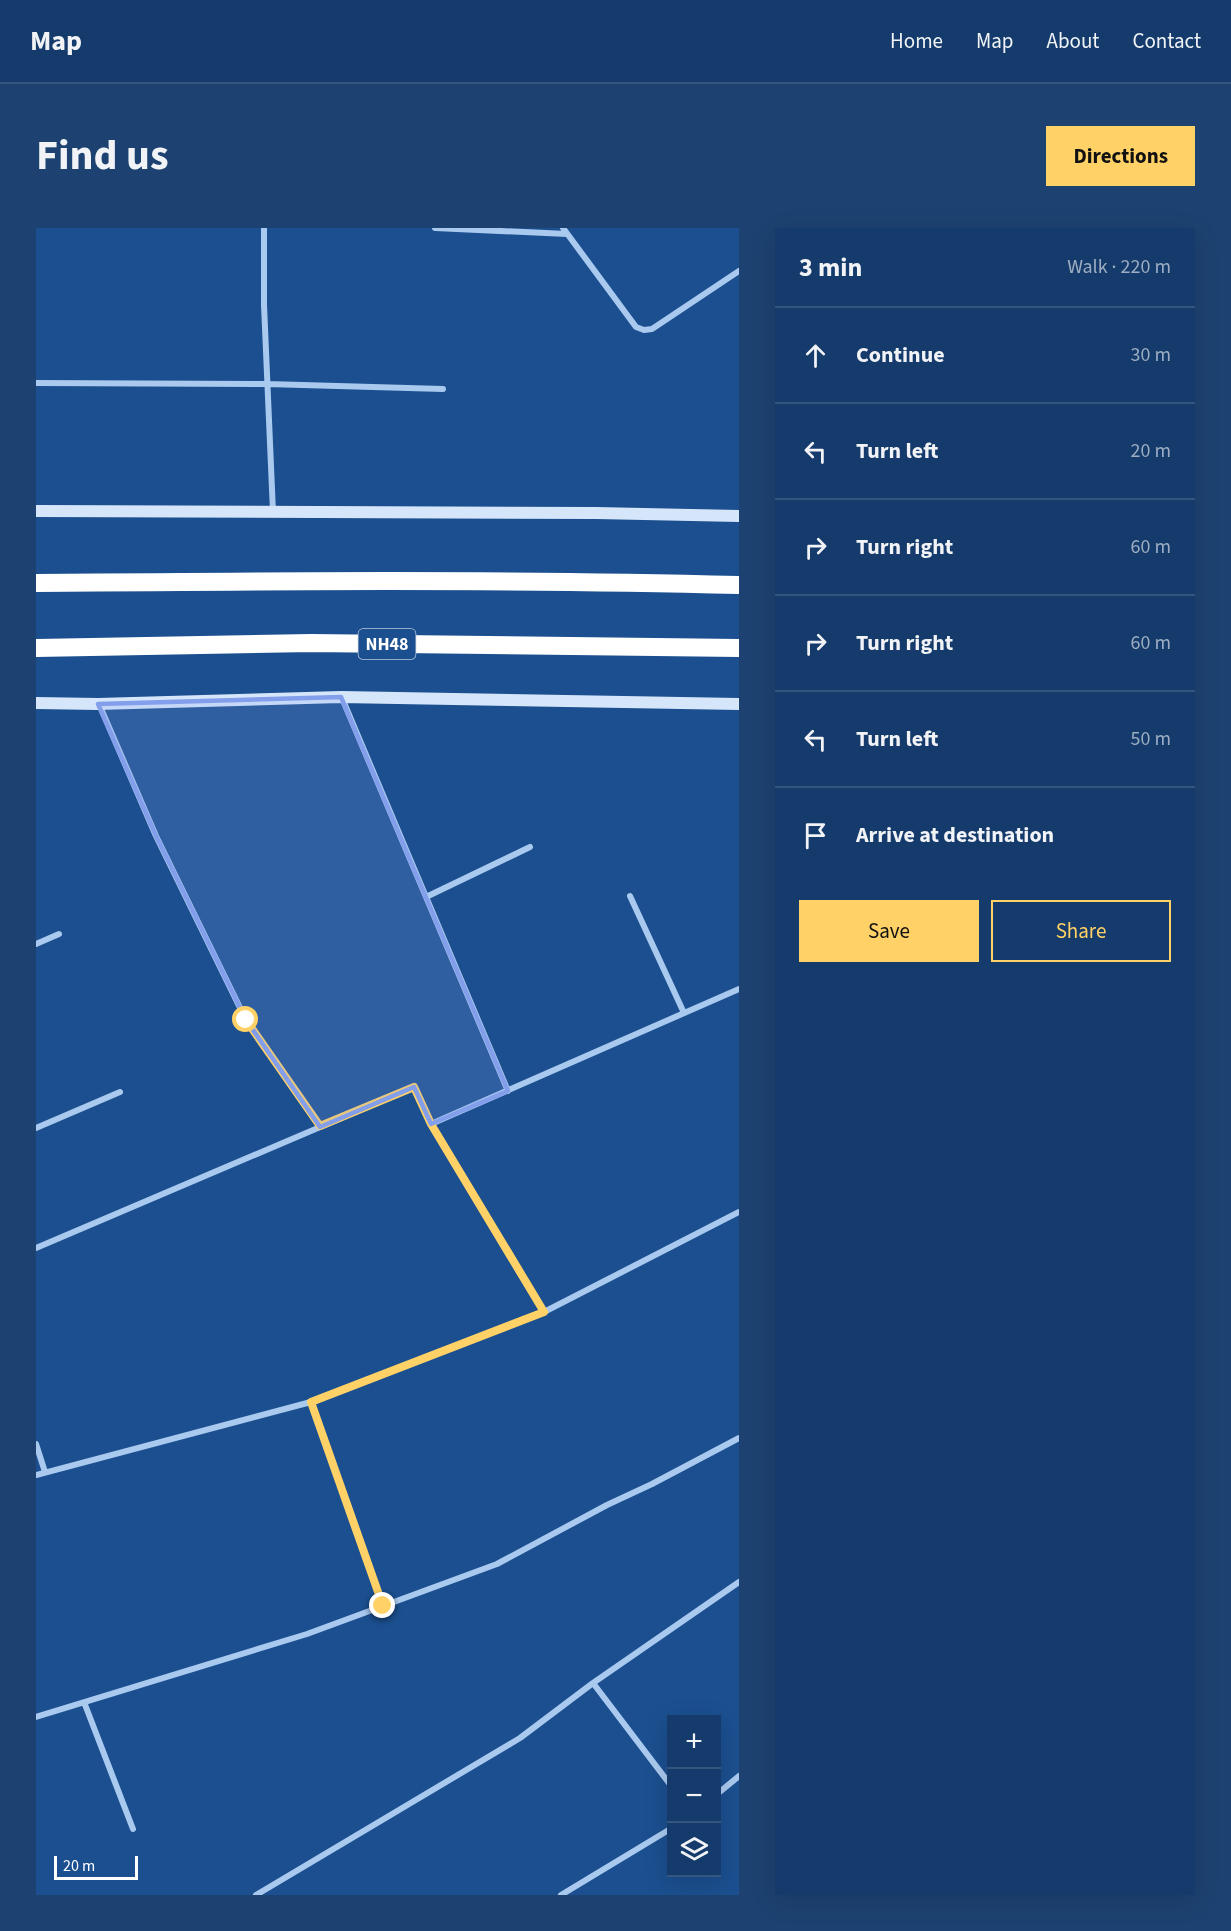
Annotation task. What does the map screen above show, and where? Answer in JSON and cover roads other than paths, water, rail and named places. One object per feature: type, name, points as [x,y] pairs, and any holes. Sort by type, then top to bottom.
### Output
[{"type":"highway","points":[[36,583],[281,580],[603,581],[739,585]]},
{"type":"highway","name":"NH48","points":[[36,648],[311,643],[739,648]]},
{"type":"street","points":[[264,228],[264,304],[273,512]]},
{"type":"street","points":[[435,228],[565,231],[636,327],[644,330],[652,329],[739,270]]},
{"type":"street","points":[[36,382],[267,384],[443,389]]},
{"type":"street","points":[[36,511],[596,513],[739,516]]},
{"type":"street","points":[[341,697],[508,1091]]},
{"type":"street","points":[[36,703],[98,704],[341,697],[739,704]]},
{"type":"street","points":[[98,704],[156,836],[246,1020],[320,1126]]},
{"type":"street","points":[[426,897],[530,847]]},
{"type":"street","points":[[630,896],[684,1013]]},
{"type":"street","points":[[36,944],[59,934]]},
{"type":"street","points":[[431,1124],[739,989]]},
{"type":"street","points":[[36,1248],[414,1087],[431,1124],[544,1312]]},
{"type":"street","points":[[36,1128],[120,1092]]},
{"type":"street","points":[[36,1475],[311,1402],[544,1312],[739,1212]]},
{"type":"street","points":[[311,1402],[383,1606]]},
{"type":"street","points":[[36,1717],[307,1634],[498,1564],[739,1438]]},
{"type":"street","points":[[36,1444],[45,1472]]},
{"type":"street","points":[[256,1895],[520,1738],[593,1683],[739,1582]]},
{"type":"street","points":[[593,1683],[667,1780]]},
{"type":"street","points":[[84,1702],[132,1829]]},
{"type":"street","points":[[721,1792],[739,1776]]},
{"type":"street","points":[[561,1895],[667,1831]]}]
